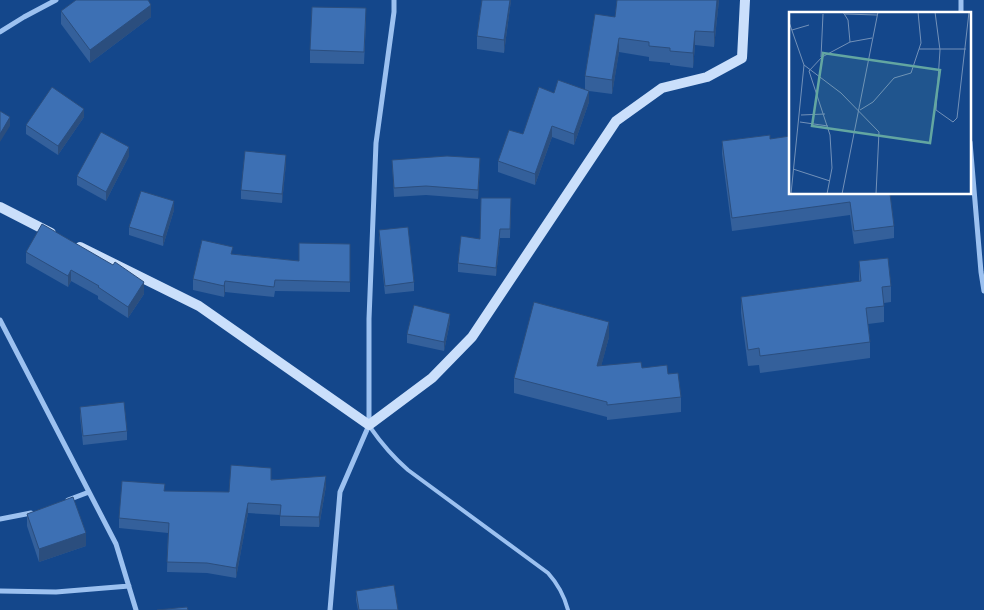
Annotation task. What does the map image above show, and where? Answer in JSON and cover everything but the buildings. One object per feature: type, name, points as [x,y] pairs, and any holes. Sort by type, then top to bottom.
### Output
[{"type":"street","points":[[0,32],[56,0]]},
{"type":"street","points":[[330,610],[340,492],[369,425],[369,319],[376,143],[394,0]]},
{"type":"street","points":[[369,425],[432,378],[472,337],[616,121],[662,88],[708,77],[742,58],[745,0]]},
{"type":"street","points":[[972,166],[984,291]]},
{"type":"street","points":[[0,207],[199,306],[369,425]]},
{"type":"street","points":[[0,320],[116,544],[136,610]]},
{"type":"street","points":[[63,501],[89,492]]},
{"type":"street","points":[[0,519],[38,511]]},
{"type":"street","points":[[0,592],[56,592],[129,586]]},
{"type":"lane","points":[[369,425],[381,443],[408,470],[548,573],[562,593],[568,610]]}]
